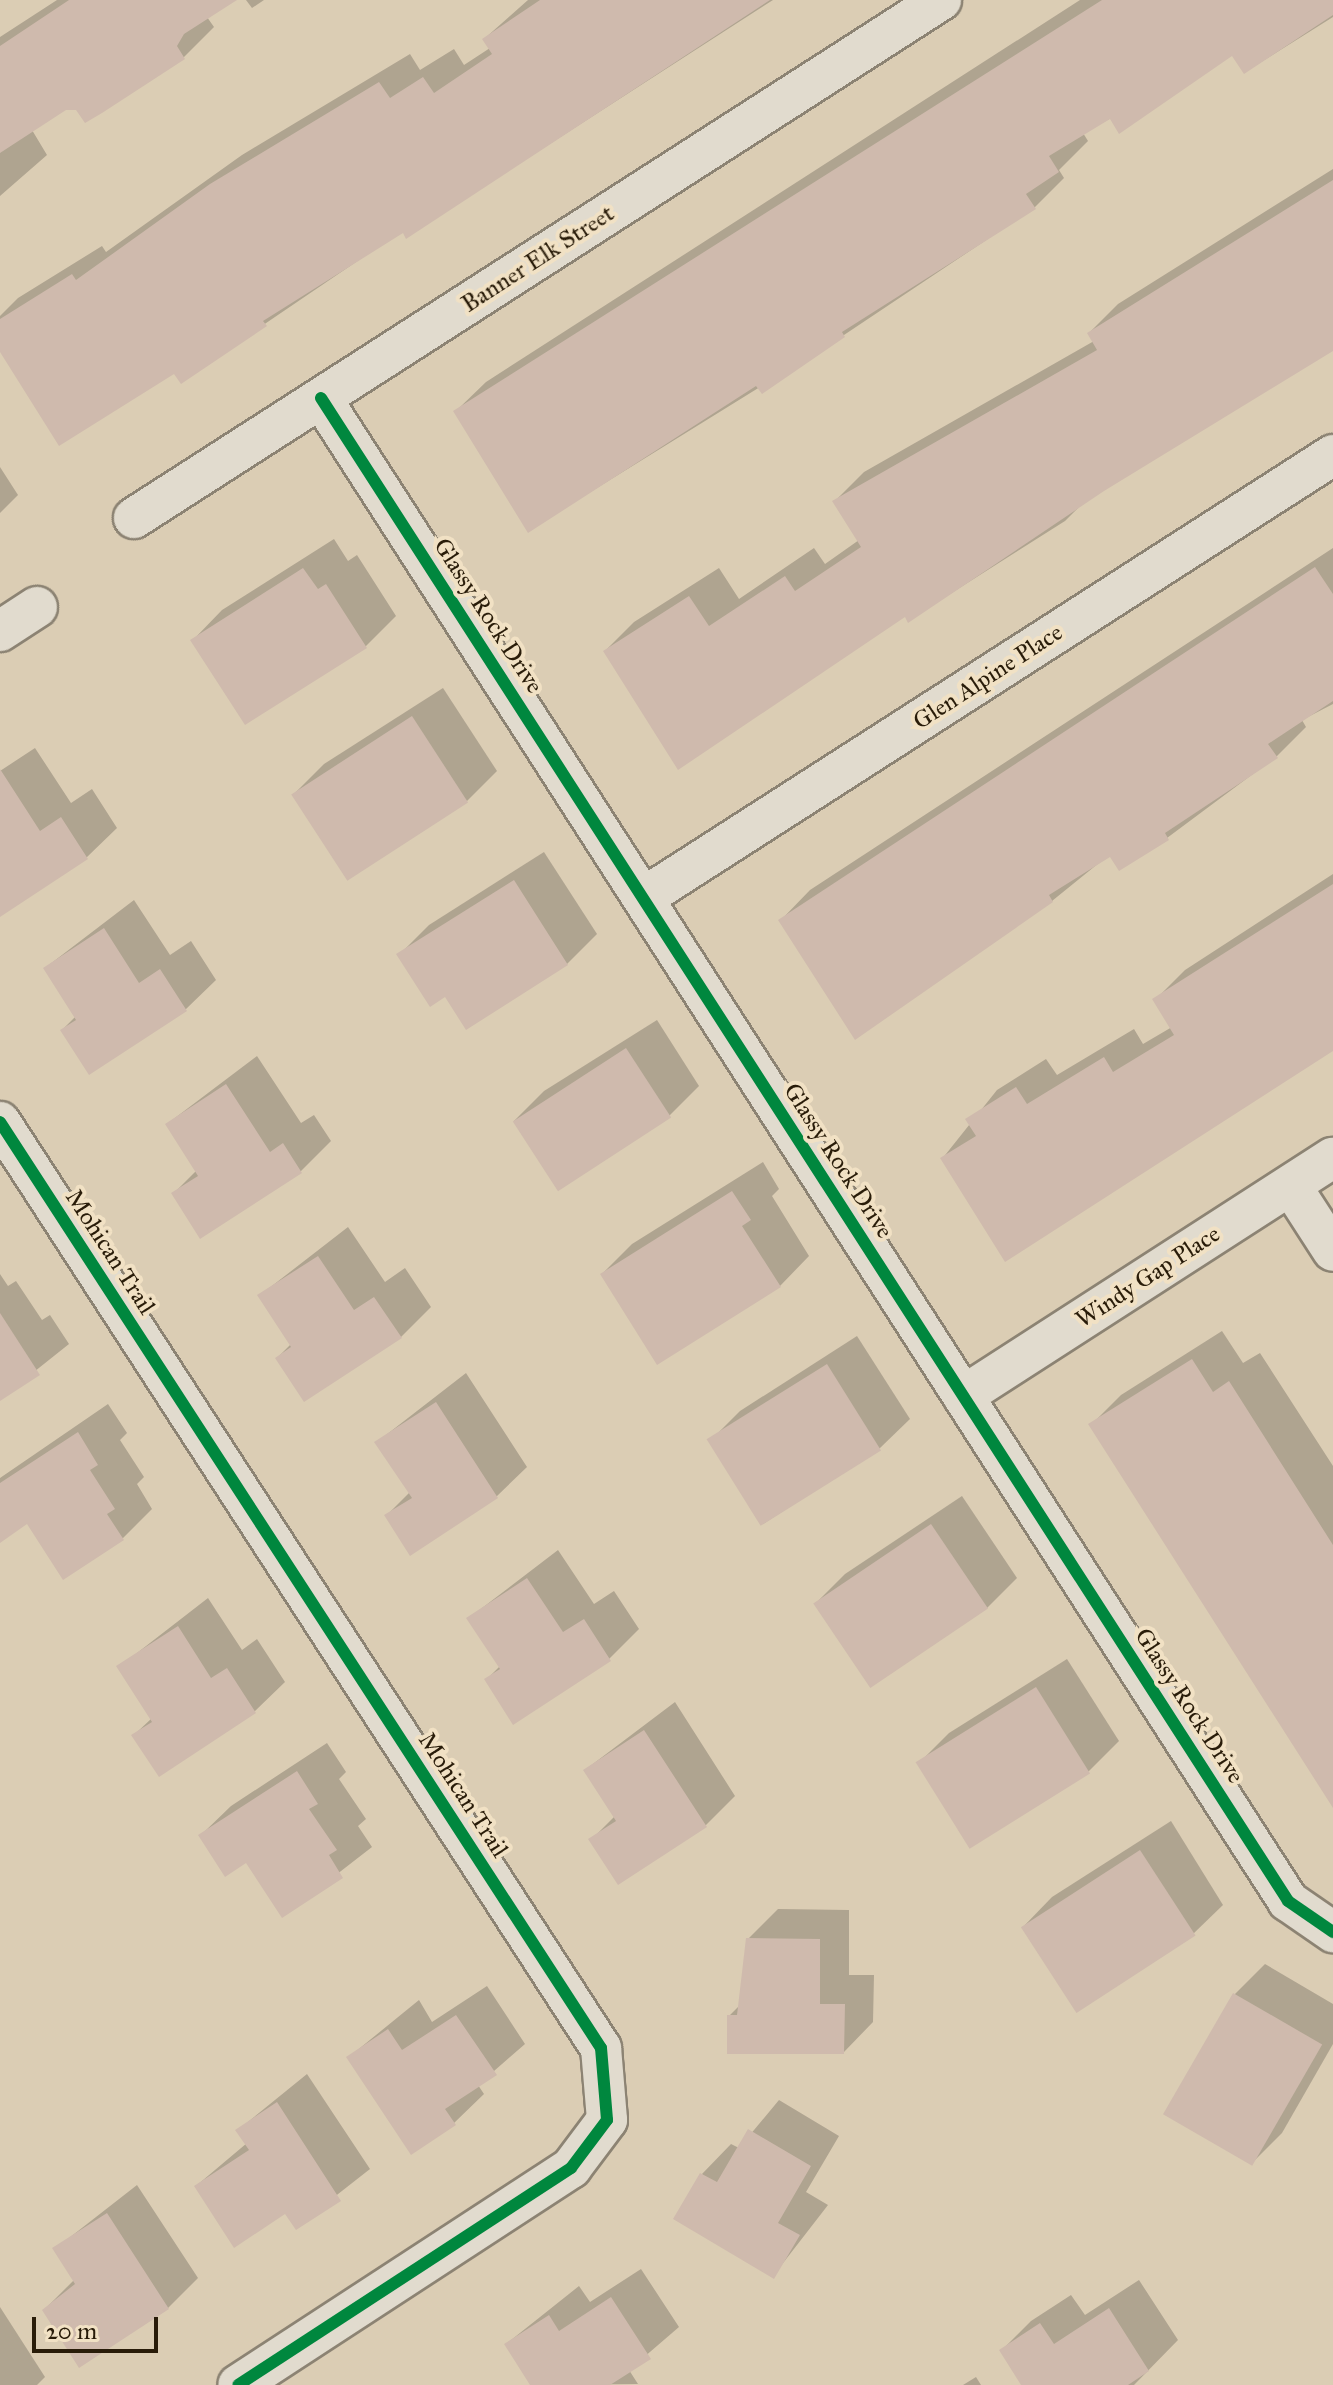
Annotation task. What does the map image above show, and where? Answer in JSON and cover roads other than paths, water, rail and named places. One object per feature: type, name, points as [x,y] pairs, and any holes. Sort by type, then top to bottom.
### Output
[{"type":"street","name":"Banner Elk Street","points":[[134,518],[941,0]]},
{"type":"street","name":"Glassy Rock Drive","points":[[321,398],[1288,1901],[1333,1932]]},
{"type":"street","name":"Glen Alpine Place","points":[[643,898],[1333,455]]},
{"type":"street","points":[[0,631],[37,607]]},
{"type":"street","name":"Mohican Trail","points":[[0,1122],[601,2048],[607,2120],[571,2168],[238,2385]]},
{"type":"street","name":"Windy Gap Place","points":[[963,1396],[1333,1158]]},
{"type":"street","points":[[1291,1186],[1333,1251]]}]
